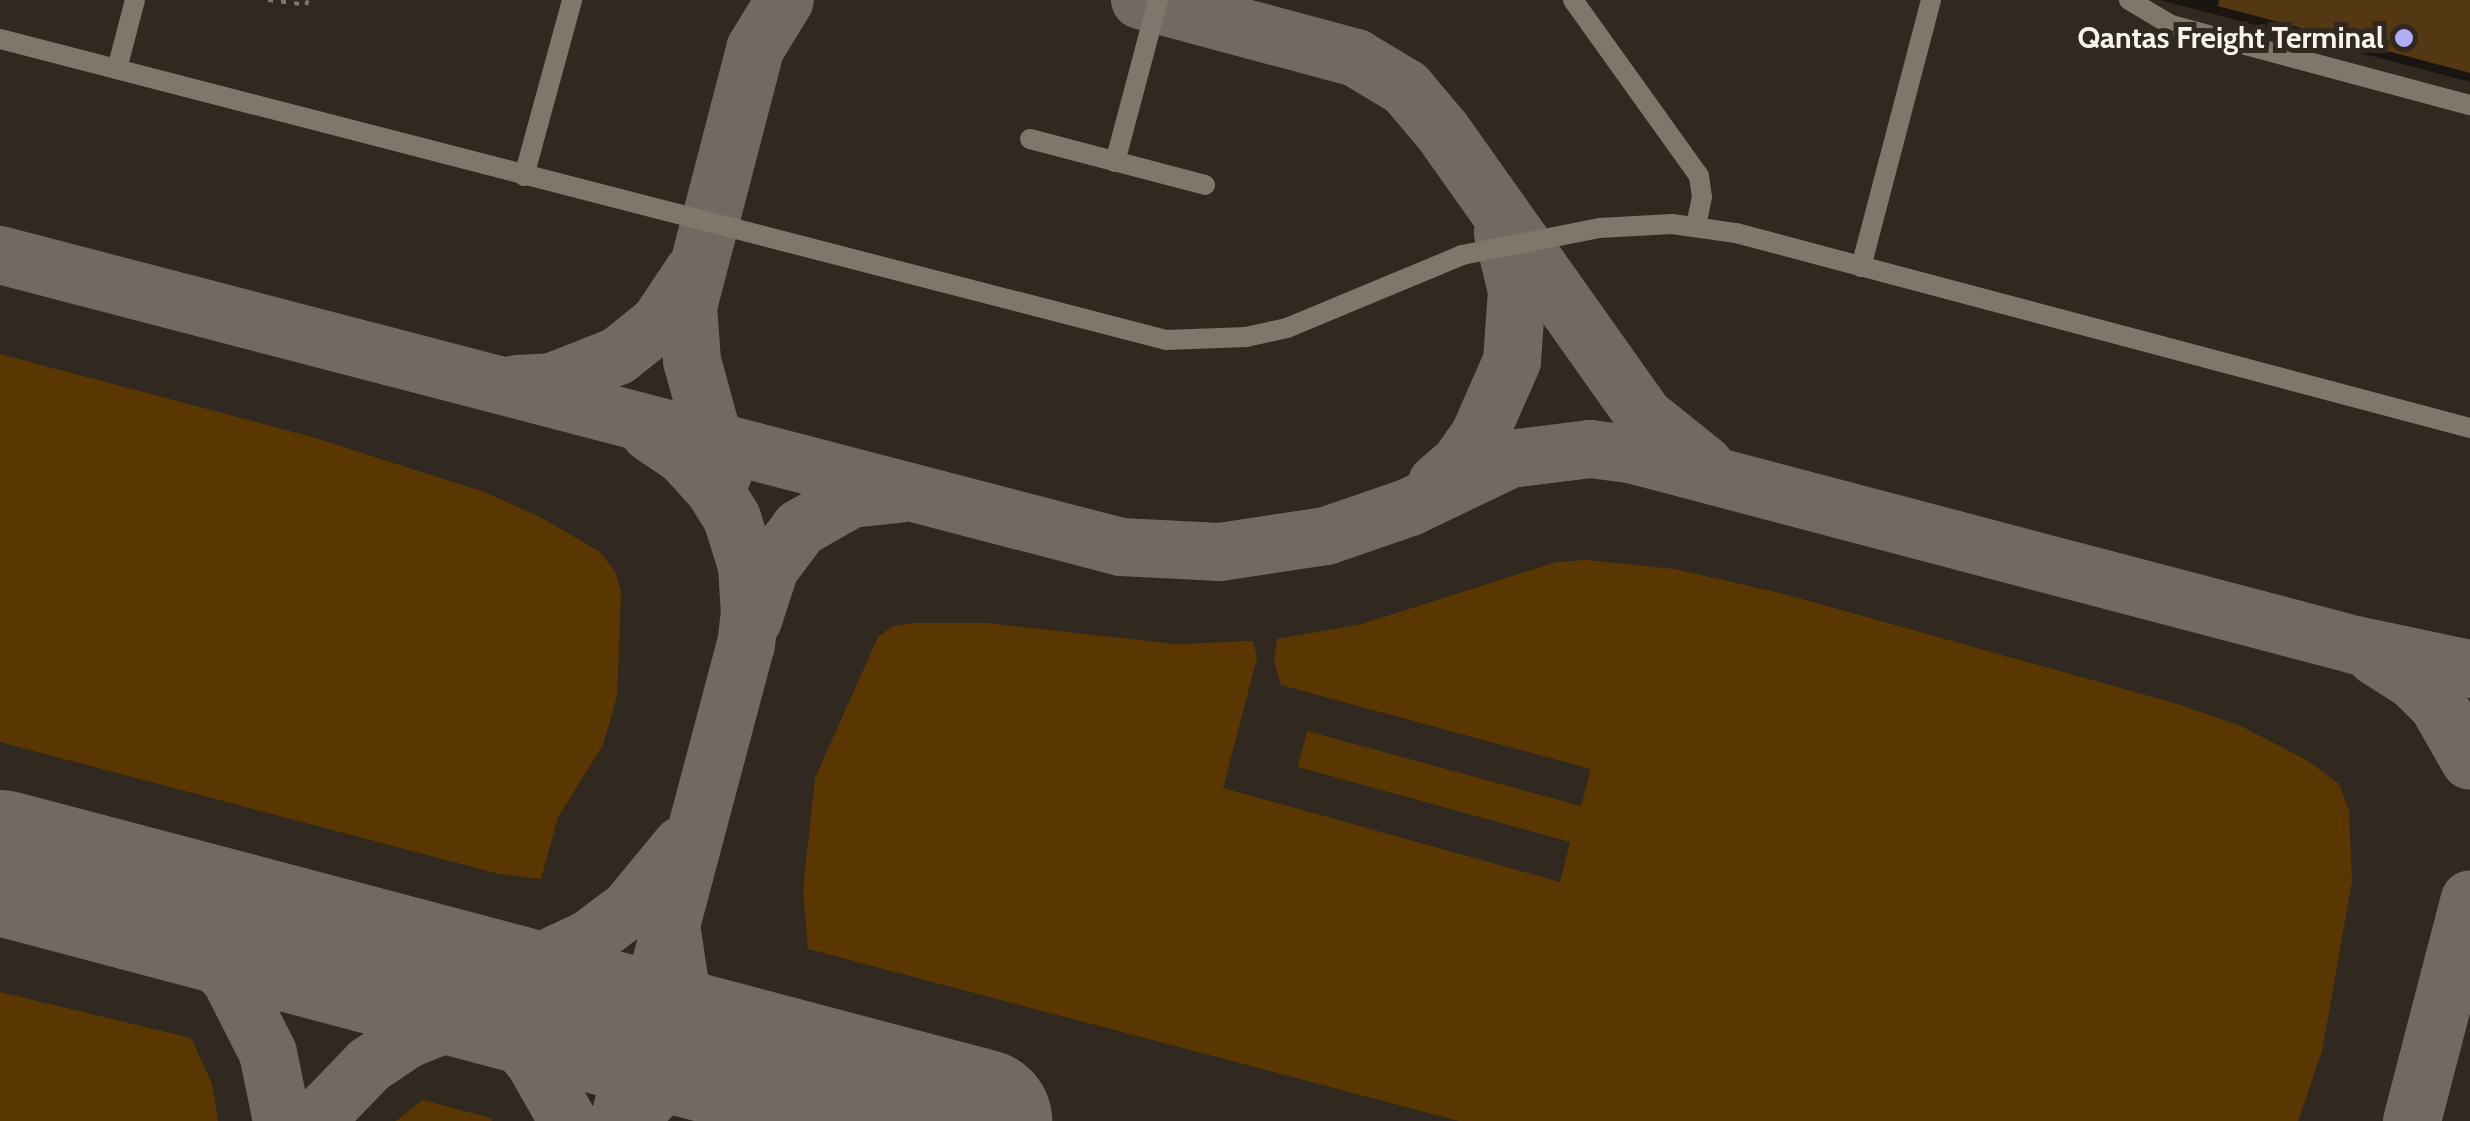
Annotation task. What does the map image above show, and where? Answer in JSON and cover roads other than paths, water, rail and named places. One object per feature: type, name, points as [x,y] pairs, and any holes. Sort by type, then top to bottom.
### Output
[{"type":"lane","points":[[118,69],[135,0]]},
{"type":"lane","points":[[524,176],[572,0]]},
{"type":"lane","points":[[1115,162],[1158,0]]},
{"type":"lane","points":[[1573,0],[1698,176],[1702,198],[1696,226]]},
{"type":"lane","points":[[1862,267],[1931,0]]},
{"type":"lane","points":[[2129,0],[2171,25],[2470,104]]},
{"type":"lane","points":[[0,39],[1166,340],[1246,337],[1287,328],[1418,270],[1516,244],[1630,225],[1696,226],[2470,428]]},
{"type":"lane","points":[[1030,139],[1205,186]]},
{"type":"place","name":"Qantas Freight Terminal","points":[[2404,38]]}]
